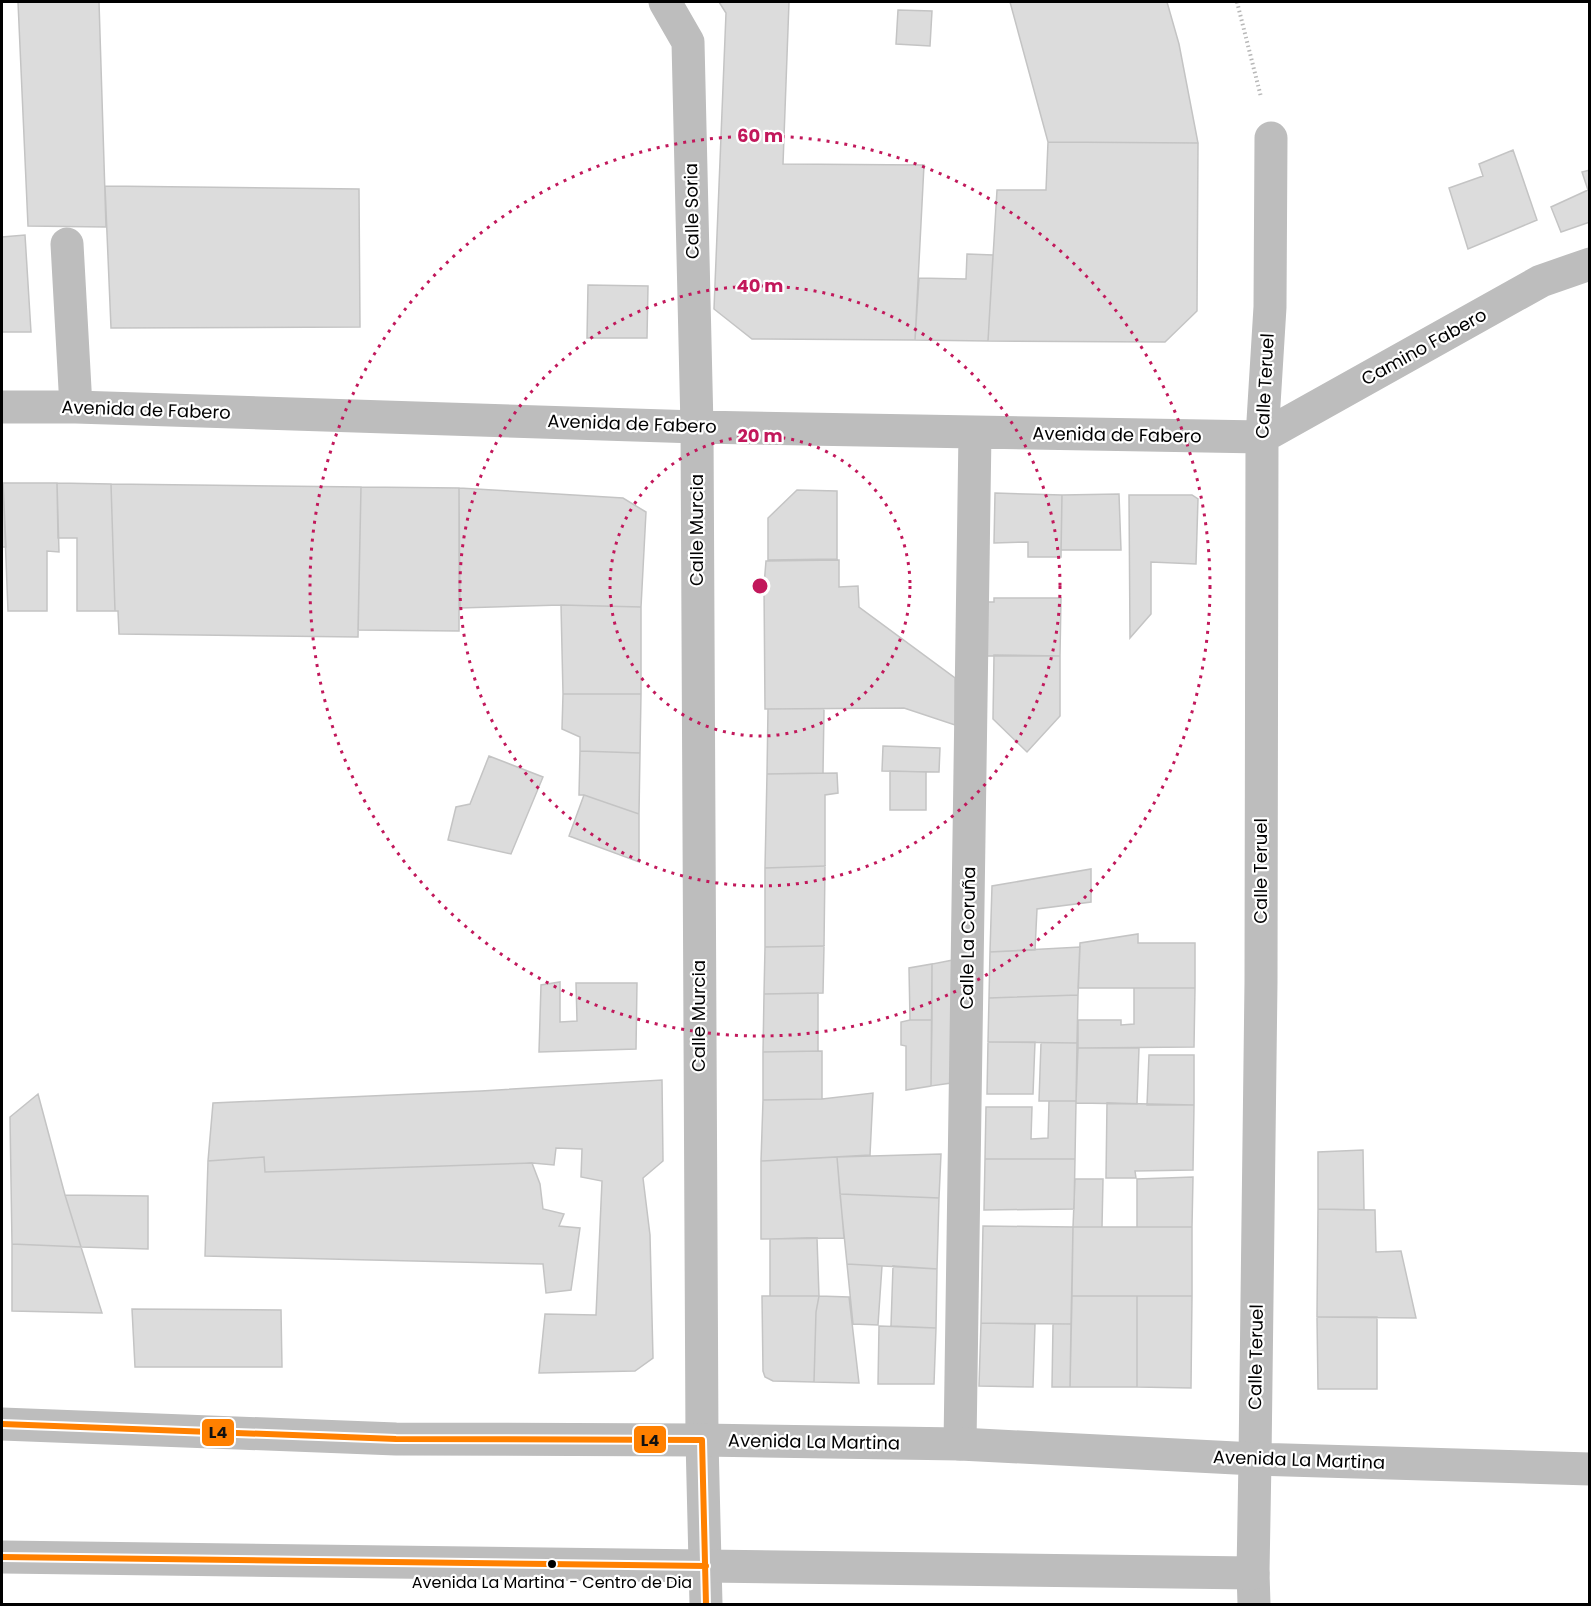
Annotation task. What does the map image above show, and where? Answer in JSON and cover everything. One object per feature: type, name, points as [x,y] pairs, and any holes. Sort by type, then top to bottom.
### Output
[{"type":"street","name":"Calle Soria","points":[[665,2],[688,42],[697,427]]},
{"type":"street","name":"Calle Teruel","points":[[1254,1605],[1261,970],[1262,437],[1270,307],[1271,138]]},
{"type":"street","points":[[67,244],[76,407]]},
{"type":"street","name":"Camino Fabero","points":[[1262,437],[1541,280],[1590,264]]},
{"type":"street","name":"Avenida de Fabero","points":[[2,407],[76,407],[697,427],[1262,437]]},
{"type":"street","name":"Calle Murcia","points":[[697,427],[702,1440],[706,1605]]},
{"type":"street","name":"Calle La Coruña","points":[[960,1444],[975,432]]},
{"type":"street","name":"Avenida La Martina","points":[[2,1424],[396,1439],[960,1444],[1255,1459],[1590,1469]]},
{"type":"street","points":[[2,1557],[1253,1573]]},
{"type":"path","points":[[1237,2],[1271,138]]},
{"type":"building","points":[[18,2],[99,2],[106,227],[28,226]]},
{"type":"building","points":[[719,2],[789,2],[783,164],[924,165],[915,340],[752,339],[714,309],[726,13]]},
{"type":"building","points":[[1010,2],[1167,2],[1179,44],[1198,143],[1048,142]]},
{"type":"building","points":[[898,10],[932,11],[930,46],[896,44]]},
{"type":"building","points":[[1048,142],[1198,143],[1197,311],[1165,342],[988,341],[997,190],[1046,190]]},
{"type":"building","points":[[1513,150],[1537,220],[1468,249],[1449,188],[1483,176],[1479,164]]},
{"type":"building","points":[[1590,170],[1590,222],[1561,232],[1551,207],[1588,190],[1582,172]]},
{"type":"building","points":[[105,186],[359,189],[360,327],[111,328]]},
{"type":"building","points":[[25,235],[31,332],[2,332],[2,237]]},
{"type":"building","points":[[967,254],[993,255],[988,341],[915,340],[919,278],[966,279]]},
{"type":"building","points":[[588,285],[648,286],[647,338],[587,338]]},
{"type":"building","points":[[3,483],[6,547],[2,547]]},
{"type":"building","points":[[3,483],[57,483],[59,552],[47,551],[47,611],[8,611]]},
{"type":"building","points":[[57,483],[111,484],[115,611],[77,611],[77,538],[58,538]]},
{"type":"building","points":[[111,484],[361,487],[358,637],[119,634],[118,611],[115,611]]},
{"type":"building","points":[[361,487],[459,488],[459,631],[358,630]]},
{"type":"building","points":[[459,488],[623,498],[646,512],[641,607],[561,605],[460,608]]},
{"type":"building","points":[[797,490],[837,491],[837,559],[768,560],[768,518]]},
{"type":"building","points":[[995,493],[1062,495],[1061,557],[1028,557],[1028,542],[994,543]]},
{"type":"building","points":[[1119,494],[1121,550],[1061,550],[1062,495]]},
{"type":"building","points":[[1129,495],[1192,495],[1198,499],[1196,564],[1151,562],[1151,614],[1130,638]]},
{"type":"building","points":[[839,560],[839,587],[858,586],[859,607],[955,678],[955,725],[904,708],[765,709],[764,585],[766,561]]},
{"type":"building","points":[[994,598],[1061,598],[1060,656],[987,656],[986,602],[994,602]]},
{"type":"building","points":[[561,605],[641,607],[641,694],[563,694]]},
{"type":"building","points":[[994,655],[1060,656],[1060,716],[1027,752],[993,719]]},
{"type":"building","points":[[563,694],[641,694],[640,753],[580,751],[580,737],[562,729]]},
{"type":"building","points":[[768,709],[824,709],[823,773],[767,774]]},
{"type":"building","points":[[883,746],[940,748],[939,772],[882,771]]},
{"type":"building","points":[[580,751],[640,753],[639,814],[579,795]]},
{"type":"building","points":[[489,756],[543,777],[511,854],[448,840],[456,807],[470,804]]},
{"type":"building","points":[[890,771],[926,772],[926,810],[890,810]]},
{"type":"building","points":[[837,773],[838,793],[825,795],[825,866],[765,868],[767,774]]},
{"type":"building","points":[[584,795],[639,814],[639,862],[569,836]]},
{"type":"building","points":[[825,866],[824,946],[765,947],[765,868]]},
{"type":"building","points":[[1091,869],[1091,902],[1037,909],[1035,950],[990,952],[992,886]]},
{"type":"building","points":[[1138,934],[1138,943],[1195,943],[1195,988],[1078,988],[1080,943]]},
{"type":"building","points":[[824,946],[823,993],[764,994],[765,947]]},
{"type":"building","points":[[1080,947],[1078,995],[989,998],[990,952]]},
{"type":"building","points":[[953,960],[951,1083],[931,1086],[932,964]]},
{"type":"building","points":[[932,964],[932,1020],[910,1020],[909,968]]},
{"type":"building","points":[[560,982],[560,1022],[577,1021],[576,983],[637,983],[636,1049],[539,1052],[541,985]]},
{"type":"building","points":[[1134,988],[1195,988],[1194,1047],[1078,1048],[1078,1020],[1121,1020],[1121,1025],[1134,1024]]},
{"type":"building","points":[[818,993],[818,1051],[763,1052],[764,994]]},
{"type":"building","points":[[1078,995],[1077,1043],[988,1042],[989,998]]},
{"type":"building","points":[[932,1020],[931,1086],[906,1090],[906,1046],[901,1045],[901,1022]]},
{"type":"building","points":[[988,1042],[1035,1042],[1033,1094],[987,1094]]},
{"type":"building","points":[[1041,1043],[1077,1043],[1076,1101],[1039,1101]]},
{"type":"building","points":[[1078,1048],[1139,1048],[1137,1104],[1076,1103]]},
{"type":"building","points":[[822,1051],[822,1099],[763,1100],[763,1052]]},
{"type":"building","points":[[1149,1055],[1194,1055],[1194,1105],[1147,1105]]},
{"type":"building","points":[[662,1080],[663,1161],[643,1178],[650,1235],[653,1358],[635,1371],[539,1373],[545,1314],[596,1315],[602,1181],[581,1177],[582,1149],[556,1148],[554,1165],[532,1163],[265,1172],[264,1157],[208,1161],[213,1103]]},
{"type":"building","points":[[873,1093],[870,1155],[761,1161],[763,1100],[822,1099]]},
{"type":"building","points":[[38,1094],[81,1247],[12,1244],[10,1117]]},
{"type":"building","points":[[1049,1101],[1076,1101],[1075,1159],[985,1159],[986,1107],[1032,1107],[1031,1139],[1048,1138]]},
{"type":"building","points":[[1107,1103],[1194,1105],[1193,1170],[1135,1171],[1136,1178],[1106,1178]]},
{"type":"building","points":[[1363,1150],[1364,1210],[1318,1209],[1318,1152]]},
{"type":"building","points":[[941,1154],[939,1198],[840,1194],[837,1157]]},
{"type":"building","points":[[264,1157],[265,1172],[532,1163],[540,1184],[543,1209],[564,1214],[559,1226],[580,1228],[571,1290],[546,1293],[543,1264],[205,1256],[208,1161]]},
{"type":"building","points":[[837,1157],[844,1238],[761,1239],[761,1161]]},
{"type":"building","points":[[985,1159],[1075,1159],[1074,1209],[984,1210]]},
{"type":"building","points":[[1193,1177],[1192,1227],[1137,1227],[1137,1179]]},
{"type":"building","points":[[1075,1179],[1103,1179],[1102,1227],[1073,1227]]},
{"type":"building","points":[[840,1194],[939,1198],[937,1269],[847,1264]]},
{"type":"building","points":[[65,1195],[148,1196],[148,1249],[81,1247]]},
{"type":"building","points":[[1318,1209],[1375,1210],[1376,1252],[1401,1251],[1416,1318],[1317,1317]]},
{"type":"building","points":[[983,1226],[1073,1227],[1071,1324],[981,1323]]},
{"type":"building","points":[[1073,1227],[1192,1227],[1192,1296],[1072,1296]]},
{"type":"building","points":[[817,1238],[819,1296],[770,1296],[770,1239]]},
{"type":"building","points":[[12,1244],[81,1247],[102,1313],[12,1311]]},
{"type":"building","points":[[847,1264],[882,1266],[878,1325],[853,1324]]},
{"type":"building","points":[[893,1266],[937,1269],[936,1328],[891,1326]]},
{"type":"building","points":[[762,1296],[819,1296],[816,1312],[814,1382],[773,1381],[765,1377]]},
{"type":"building","points":[[819,1296],[849,1297],[859,1383],[814,1382],[816,1312]]},
{"type":"building","points":[[1072,1296],[1137,1296],[1137,1387],[1070,1387]]},
{"type":"building","points":[[1137,1296],[1192,1296],[1191,1388],[1137,1387]]},
{"type":"building","points":[[132,1309],[281,1310],[282,1367],[135,1367]]},
{"type":"building","points":[[1317,1317],[1377,1317],[1377,1389],[1318,1389]]},
{"type":"building","points":[[981,1323],[1035,1324],[1033,1387],[979,1386]]},
{"type":"building","points":[[1053,1324],[1071,1324],[1070,1387],[1052,1387]]},
{"type":"building","points":[[879,1326],[936,1328],[934,1384],[878,1384]]},
{"type":"transit line","name":"L4","points":[[2,1424],[396,1439],[702,1440],[706,1604]]},
{"type":"transit line","name":"L4","points":[[2,1557],[706,1566]]},
{"type":"place","name":"Avenida La Martina - Centro de Dia","points":[[552,1564]]}]
